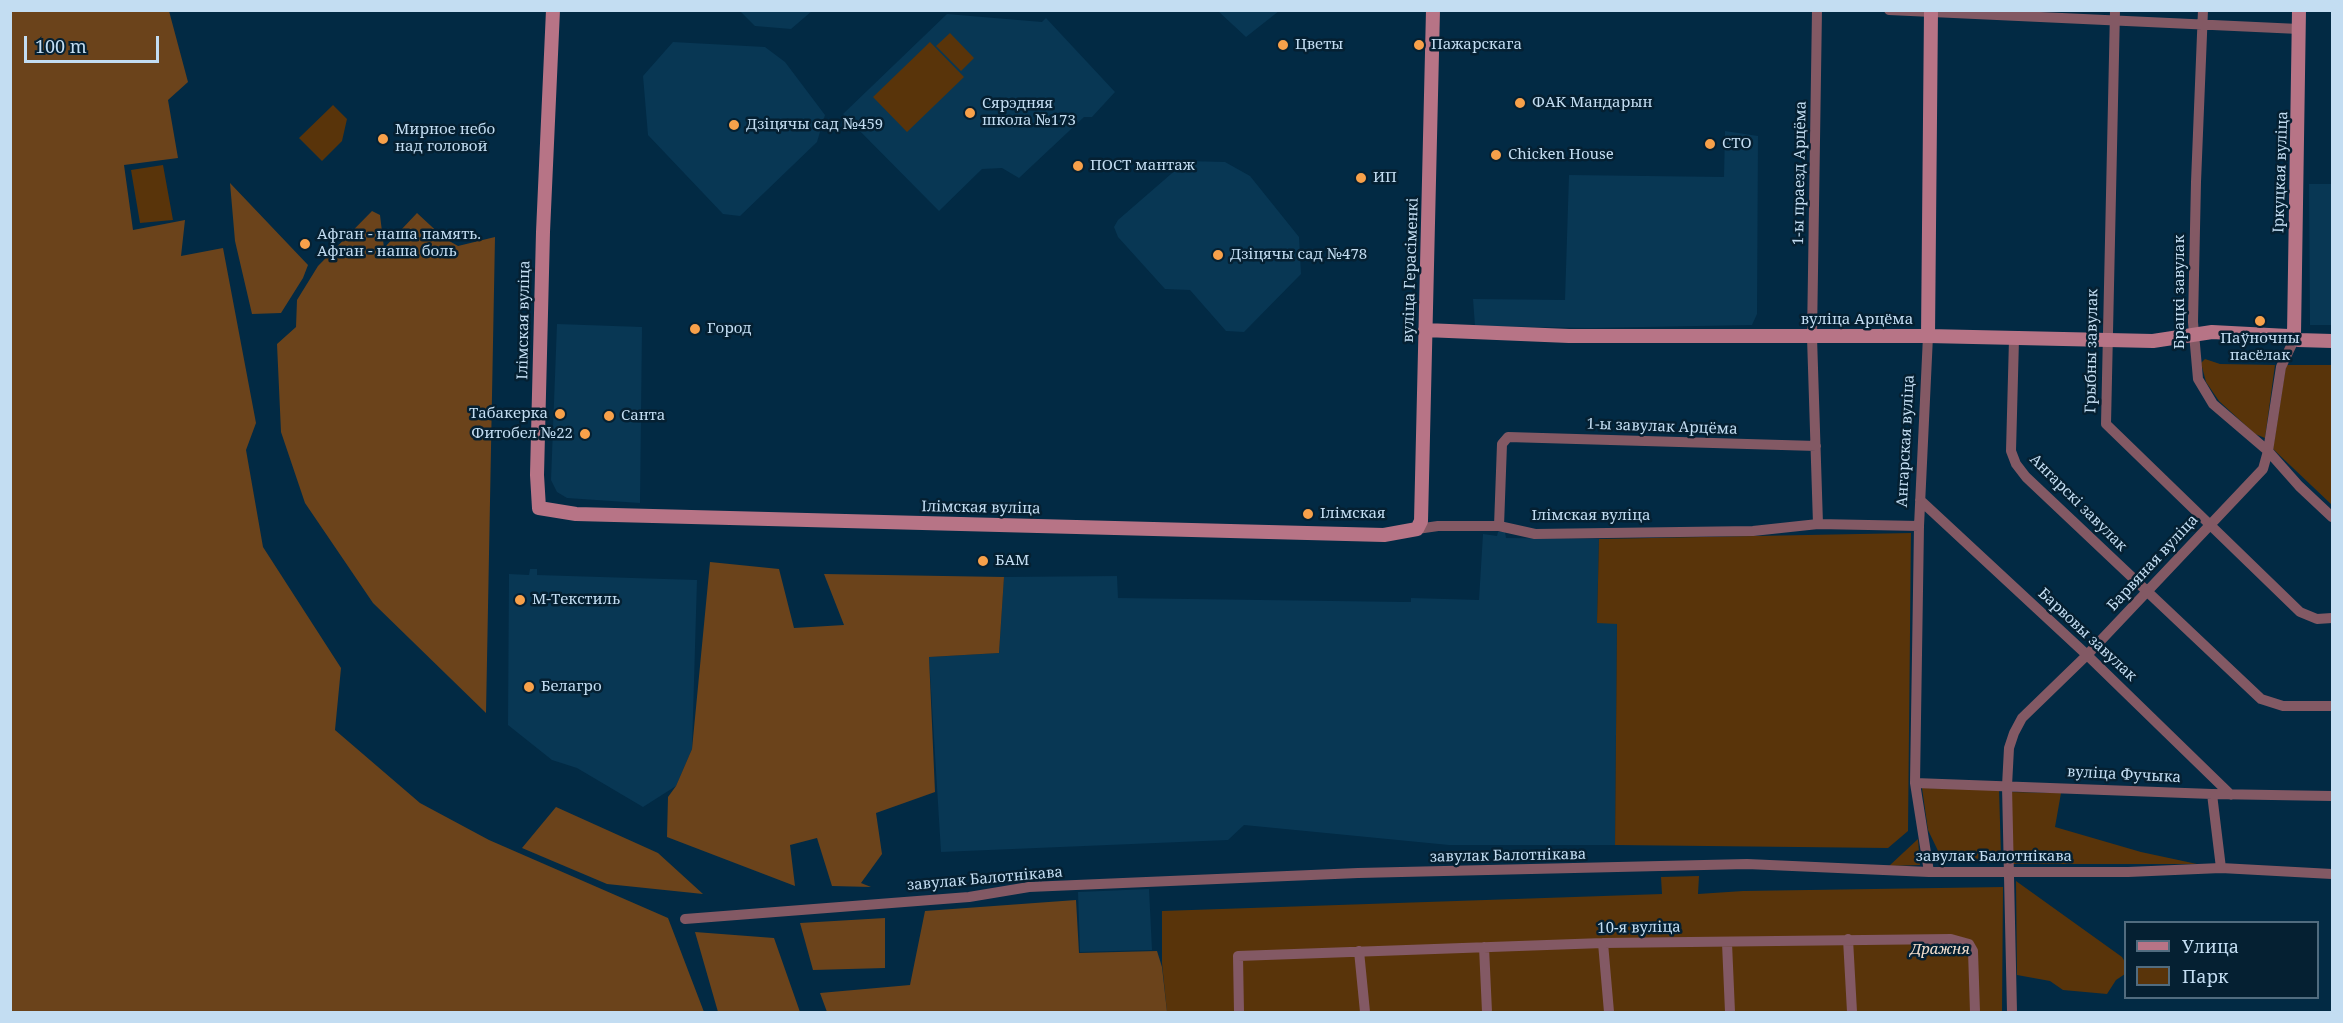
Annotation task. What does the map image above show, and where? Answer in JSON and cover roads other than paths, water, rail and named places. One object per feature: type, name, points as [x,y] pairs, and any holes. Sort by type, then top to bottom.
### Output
[{"type":"street","name":"Ілімская вуліца","points":[[553,10],[544,210],[537,475],[539,508],[576,514],[1099,526],[1384,536],[1438,526],[1499,526],[1534,534],[1753,531],[1818,524],[1919,526]]},
{"type":"street","name":"вуліца Герасіменкі","points":[[1417,529],[1420,521],[1433,10]]},
{"type":"street","name":"1-ы праезд Арцёма","points":[[1812,337],[1817,10]]},
{"type":"street","points":[[1889,10],[2115,15],[2203,25],[2299,29]]},
{"type":"street","name":"Брацкі завулак","points":[[2203,10],[2196,182],[2193,336],[2195,368],[2206,396],[2268,452],[2332,517]]},
{"type":"street","name":"Іркуцкая вуліца","points":[[2293,338],[2299,10]]},
{"type":"street","name":"Ангарская вуліца","points":[[1929,872],[1915,783],[1919,526],[1928,336],[1931,11]]},
{"type":"street","name":"Грыбны завулак","points":[[2115,15],[2106,339],[2106,424],[2300,612],[2318,619],[2332,618]]},
{"type":"street","name":"вуліца Арцёма","points":[[1425,330],[1563,336],[1928,336],[2153,341],[2212,333],[2332,341]]},
{"type":"street","points":[[1812,337],[1818,524]]},
{"type":"street","name":"Барвяная вуліца","points":[[2012,1012],[2007,786],[2009,748],[2022,718],[2087,656],[2263,469],[2268,452],[2281,367],[2293,338]]},
{"type":"street","name":"Ангарскі завулак","points":[[2014,339],[2012,451],[2016,464],[2026,477],[2261,699],[2283,706],[2332,706]]},
{"type":"street","name":"1-ы завулак Арцёма","points":[[1499,526],[1502,444],[1508,437],[1816,446]]},
{"type":"street","name":"Барвовы завулак","points":[[1920,500],[2231,795]]},
{"type":"street","name":"вуліца Фучыка","points":[[1915,783],[2212,795],[2332,796]]},
{"type":"street","points":[[2212,795],[2221,868]]},
{"type":"street","name":"завулак Балотнікава","points":[[685,919],[969,897],[1029,887],[1358,873],[1747,864],[1929,872],[2128,872],[2221,868],[2332,874]]},
{"type":"street","points":[[1848,939],[1852,1012]]},
{"type":"street","name":"10-я вуліца","points":[[1239,1012],[1238,956],[1603,943],[1951,939],[1969,944],[1972,951],[1975,1012]]},
{"type":"street","points":[[1603,943],[1609,1012]]},
{"type":"street","points":[[1727,943],[1730,1012]]},
{"type":"street","points":[[1484,947],[1487,1012]]},
{"type":"street","points":[[1359,951],[1365,1012]]},
{"type":"place","name":"Цветы","points":[[1283,45]]},
{"type":"place","name":"Пажарскага","points":[[1419,45]]},
{"type":"place","name":"ФАК Мандарын","points":[[1520,103]]},
{"type":"place","name":"Сярэдняя школа №173","points":[[970,113]]},
{"type":"place","name":"Дзіцячы сад №459","points":[[734,125]]},
{"type":"place","name":"Мирное небо над головой","points":[[383,139]]},
{"type":"place","name":"СТО","points":[[1710,144]]},
{"type":"place","name":"Chicken House","points":[[1496,155]]},
{"type":"place","name":"ПОСТ мантаж","points":[[1078,166]]},
{"type":"place","name":"ИП","points":[[1361,178]]},
{"type":"place","name":"Афган - наша память. Афган - наша боль","points":[[305,244]]},
{"type":"place","name":"Дзіцячы сад №478","points":[[1218,255]]},
{"type":"place","name":"Паўночны пасёлак","points":[[2260,321]]},
{"type":"place","name":"Город","points":[[695,329]]},
{"type":"place","name":"Табакерка","points":[[560,414]]},
{"type":"place","name":"Санта","points":[[609,416]]},
{"type":"place","name":"Фитобел №22","points":[[585,434]]},
{"type":"place","name":"Ілімская","points":[[1308,514]]},
{"type":"place","name":"БАМ","points":[[983,561]]},
{"type":"place","name":"М-Текстиль","points":[[520,600]]},
{"type":"place","name":"Белагро","points":[[529,687]]},
{"type":"park label","name":"Дражня","points":[[1940,950]]}]
